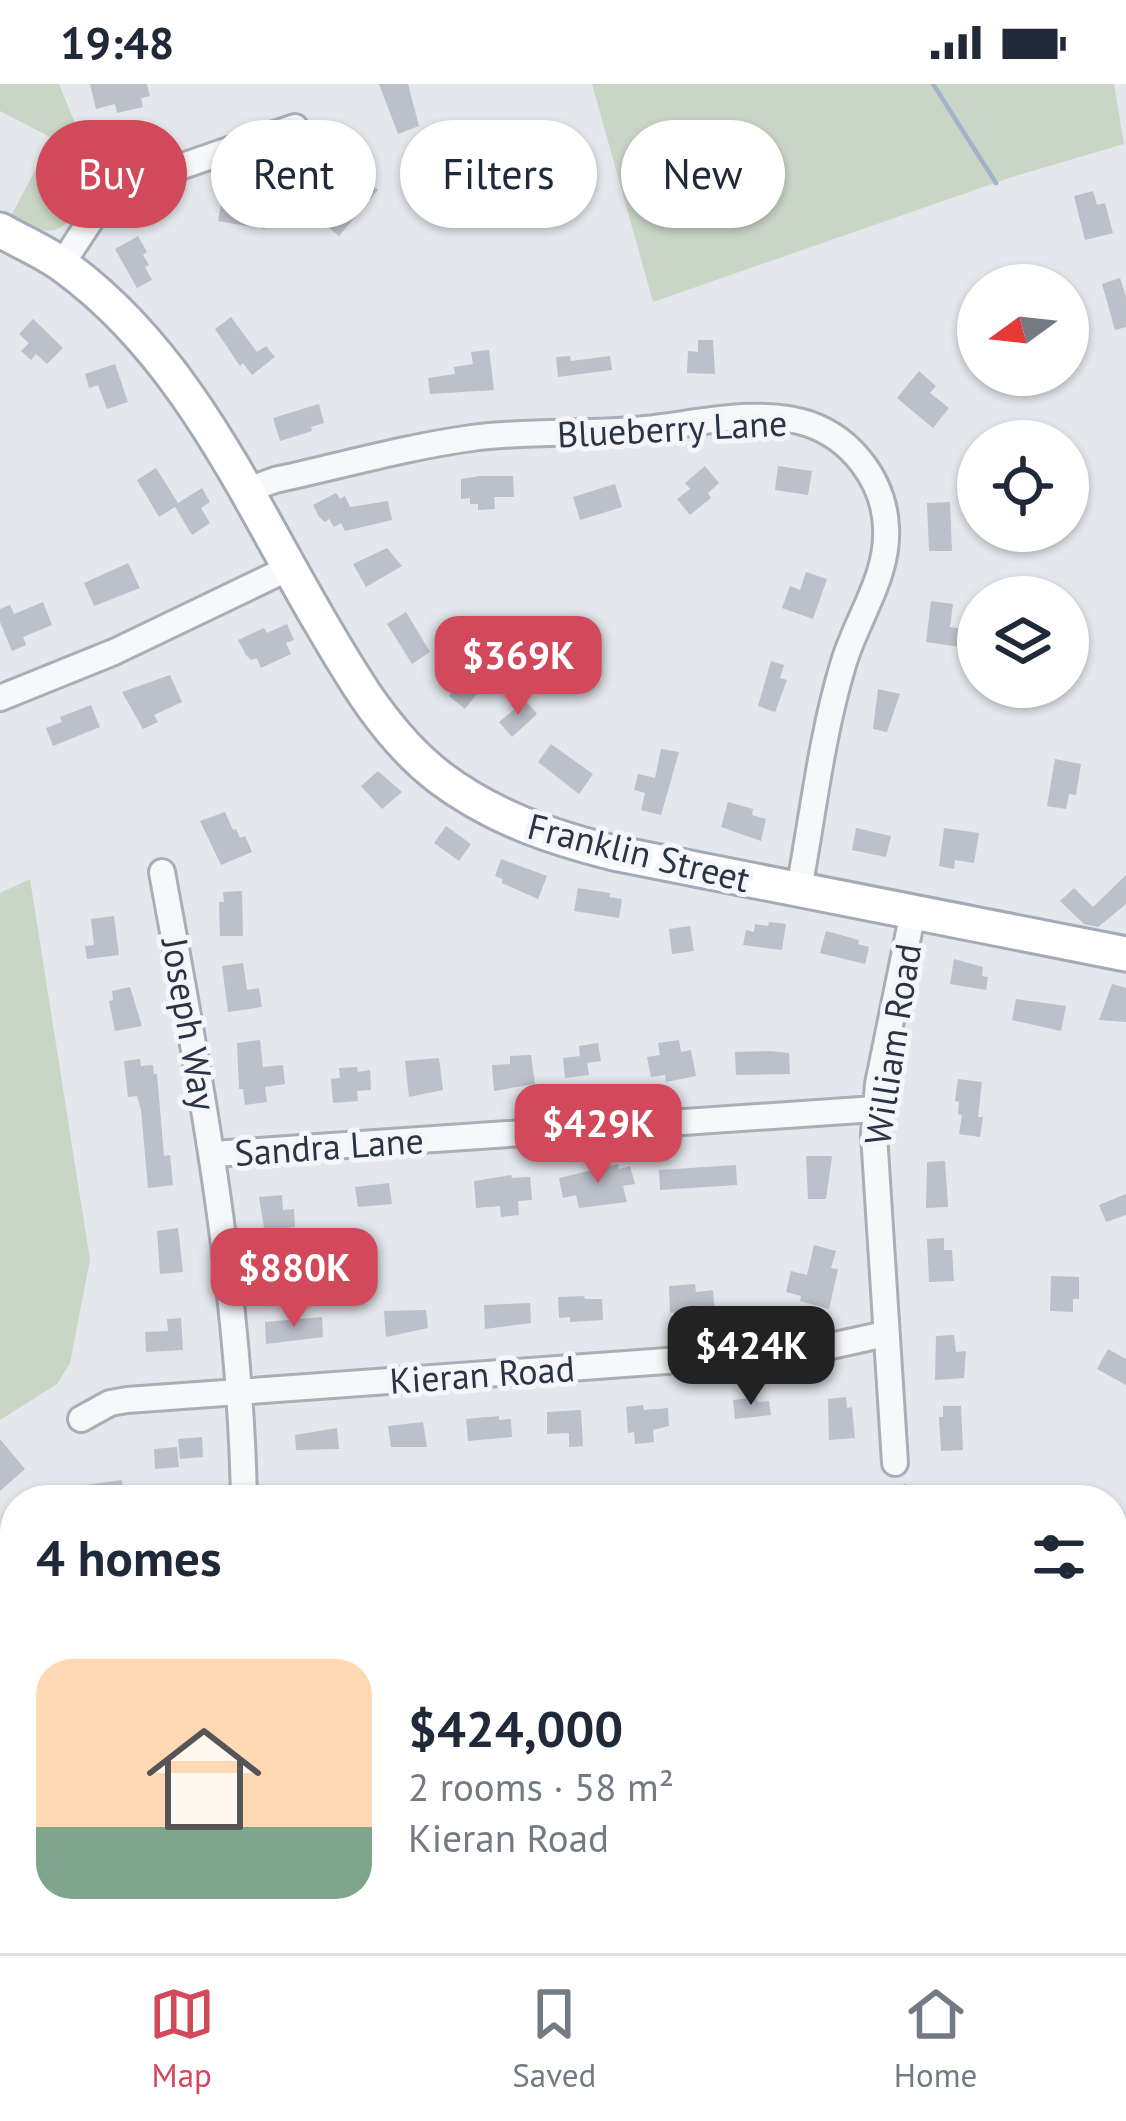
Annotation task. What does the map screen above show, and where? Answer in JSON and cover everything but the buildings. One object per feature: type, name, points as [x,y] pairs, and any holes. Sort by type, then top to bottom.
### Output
[{"type":"main road","name":"Franklin Street","points":[[0,230],[62,264],[158,353],[202,416],[381,718],[426,766],[480,804],[523,826],[581,845],[1126,954]]},
{"type":"street","points":[[62,264],[102,203],[122,187],[211,156]]},
{"type":"street","name":"Blueberry Lane","points":[[245,491],[299,475],[494,435],[601,434],[775,418],[807,423],[836,437],[860,459],[877,486],[886,517],[886,549],[832,704],[800,890]]},
{"type":"street","points":[[0,698],[114,652],[289,568]]},
{"type":"street","name":"Joseph Way","points":[[162,872],[214,1154],[243,1485]]},
{"type":"street","name":"William Road","points":[[895,1463],[876,1209],[875,1109],[913,913]]},
{"type":"street","name":"Sandra Lane","points":[[214,1154],[875,1109]]},
{"type":"street","name":"Kieran Road","points":[[81,1420],[121,1400],[749,1355],[822,1348],[885,1334]]},
{"type":"green space","points":[[0,84],[59,84],[74,120],[36,120],[36,130],[0,111]]},
{"type":"green space","points":[[592,84],[1114,84],[1124,144],[1012,177],[653,302],[632,228],[785,228],[785,120],[621,120],[621,188]]},
{"type":"green space","points":[[36,168],[36,228],[10,218]]},
{"type":"green space","points":[[30,879],[90,1260],[70,1363],[57,1384],[0,1420],[0,893]]},
{"type":"waterway","points":[[933,84],[996,183]]}]
